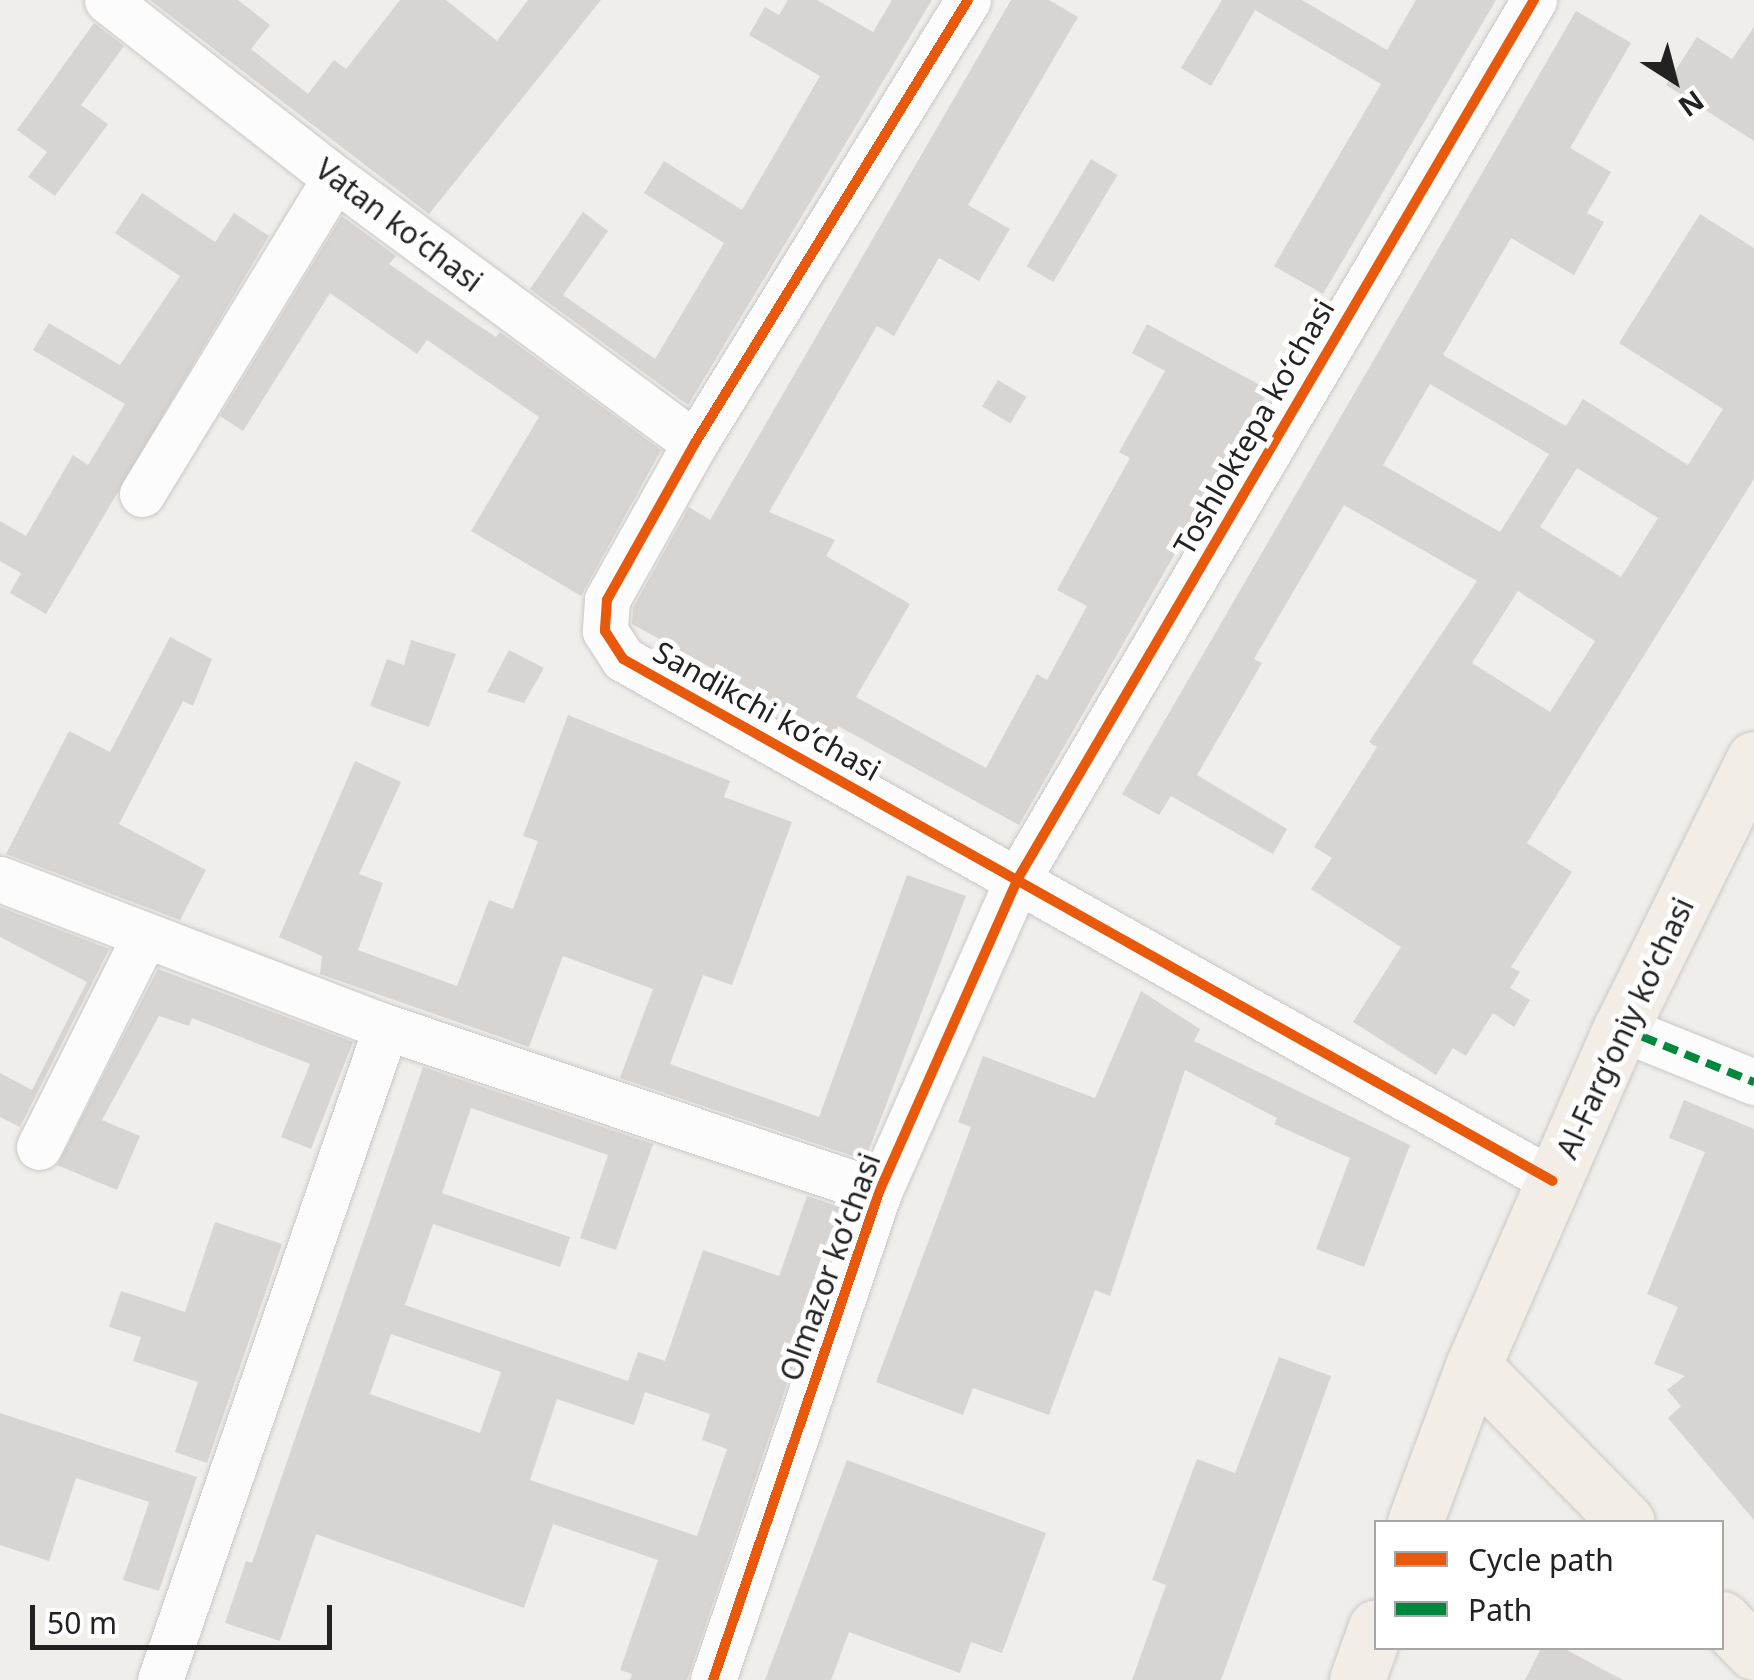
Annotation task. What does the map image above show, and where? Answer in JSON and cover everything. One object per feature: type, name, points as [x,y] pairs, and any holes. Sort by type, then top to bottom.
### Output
[{"type":"main road","name":"Al-Fargʻoniy koʻchasi","points":[[1416,1520],[1472,1366],[1621,1028],[1754,759]]},
{"type":"main road","points":[[1472,1366],[1625,1520]]},
{"type":"main road","points":[[1724,1620],[1754,1652]]},
{"type":"main road","points":[[1357,1680],[1374,1633]]},
{"type":"street","name":"Vatan koʻchasi","points":[[107,0],[335,178],[695,443]]},
{"type":"street","name":"Sandikchi koʻchasi","points":[[968,0],[695,443],[606,600],[604,631],[623,659],[1553,1181]]},
{"type":"street","name":"Toshloktepa koʻchasi","points":[[1017,880],[1534,0]]},
{"type":"street","points":[[142,494],[335,178]]},
{"type":"street","name":"Olmazor koʻchasi","points":[[0,879],[386,1027],[879,1192]]},
{"type":"street","name":"Olmazor koʻchasi","points":[[713,1680],[879,1192],[1017,880]]},
{"type":"street","points":[[38,1147],[144,937]]},
{"type":"street","points":[[160,1680],[386,1027]]},
{"type":"street","points":[[1621,1028],[1754,1082]]},
{"type":"building","points":[[150,0],[238,0],[270,25],[251,49],[308,94],[334,60],[346,69],[400,0],[446,0],[497,41],[528,0],[601,0],[429,214]]},
{"type":"building","points":[[788,0],[817,0],[873,32],[892,0],[932,0],[688,405],[530,289],[583,212],[608,231],[563,295],[655,359],[724,243],[644,193],[664,161],[742,210],[820,76],[749,35],[765,7],[779,15]]},
{"type":"building","points":[[1011,0],[1049,0],[1078,17],[968,205],[1010,229],[979,281],[939,258],[894,336],[877,326],[769,512],[835,540],[826,556],[910,604],[856,697],[986,768],[1037,674],[1047,680],[1087,606],[1057,590],[1130,458],[1119,452],[1165,371],[1132,353],[1147,324],[1269,390],[1019,825],[838,726],[833,735],[632,624],[633,608],[689,507],[710,520]]},
{"type":"building","points":[[1222,0],[1302,0],[1387,50],[1416,0],[1496,0],[1323,294],[1274,266],[1381,84],[1255,10],[1211,86],[1181,68]]},
{"type":"building","points":[[1576,11],[1631,43],[1570,148],[1611,172],[1587,213],[1604,222],[1574,275],[1511,238],[1443,355],[1566,426],[1583,399],[1688,465],[1723,409],[1619,343],[1700,214],[1754,248],[1754,479],[1527,843],[1572,872],[1511,967],[1520,972],[1510,988],[1530,1000],[1514,1027],[1493,1013],[1466,1056],[1453,1048],[1436,1075],[1353,1022],[1401,947],[1311,889],[1332,858],[1314,847],[1377,747],[1369,742],[1477,581],[1344,505],[1254,659],[1262,663],[1197,775],[1287,829],[1273,854],[1171,796],[1159,815],[1122,794]],"holes":[[[1430,384],[1549,454],[1500,532],[1383,465]],[[1577,468],[1658,518],[1621,577],[1540,527]],[[1518,591],[1595,641],[1550,712],[1472,663]]]},
{"type":"building","points":[[94,23],[124,46],[81,105],[108,124],[55,196],[28,177],[47,152],[17,130]]},
{"type":"building","points":[[1754,27],[1754,141],[1666,85],[1697,37],[1732,59]]},
{"type":"building","points":[[1091,159],[1118,175],[1053,282],[1027,266]]},
{"type":"building","points":[[142,193],[215,242],[234,213],[269,236],[46,614],[10,593],[21,573],[0,561],[0,521],[26,536],[73,455],[88,465],[125,404],[33,350],[49,323],[120,365],[180,276],[115,233]]},
{"type":"building","points":[[342,216],[396,256],[389,264],[496,337],[500,332],[661,450],[581,596],[471,531],[539,417],[427,340],[417,354],[330,293],[243,431],[220,416]]},
{"type":"building","points":[[998,380],[1026,397],[1010,424],[982,407]]},
{"type":"building","points":[[170,637],[212,659],[193,706],[183,701],[119,824],[206,870],[180,920],[6,854],[69,731],[110,752]]},
{"type":"building","points":[[411,640],[456,654],[429,727],[370,706],[387,659],[404,665]]},
{"type":"building","points":[[509,650],[544,668],[524,703],[487,692]]},
{"type":"building","points":[[568,715],[730,781],[724,797],[792,822],[732,985],[703,975],[670,1064],[819,1117],[907,875],[966,896],[865,1160],[620,1078],[653,989],[563,956],[529,1047],[320,974],[322,956],[279,937],[355,761],[401,782],[359,874],[383,883],[358,950],[457,986],[489,900],[513,909],[538,841],[523,836]]},
{"type":"building","points":[[0,907],[109,949],[20,1127],[0,1117],[0,1073],[32,1090],[87,982],[0,937]]},
{"type":"building","points":[[158,969],[353,1042],[311,1149],[281,1137],[310,1064],[192,1018],[189,1026],[159,1016],[102,1120],[140,1136],[117,1190],[57,1165]]},
{"type":"building","points":[[1141,991],[1200,1029],[1194,1041],[1410,1145],[1364,1267],[1316,1249],[1350,1158],[1274,1124],[1277,1118],[1185,1070],[1110,1296],[1095,1290],[1049,1415],[973,1388],[963,1415],[876,1382],[971,1127],[958,1122],[983,1056],[1095,1098]]},
{"type":"building","points":[[423,1067],[653,1144],[616,1250],[580,1238],[608,1155],[471,1108],[442,1193],[570,1237],[560,1267],[433,1224],[405,1305],[628,1381],[638,1352],[665,1361],[703,1250],[779,1276],[807,1196],[846,1209],[687,1680],[630,1680],[632,1674],[620,1670],[658,1560],[553,1524],[524,1608],[316,1534],[280,1641],[225,1623],[246,1561],[252,1563]],"holes":[[[391,1334],[501,1372],[480,1433],[370,1394]],[[645,1392],[710,1414],[702,1440],[727,1449],[697,1536],[530,1480],[557,1399],[634,1425]]]},
{"type":"building","points":[[1684,1100],[1754,1129],[1754,1520],[1668,1418],[1681,1406],[1667,1390],[1685,1376],[1654,1364],[1678,1307],[1647,1294],[1705,1152],[1669,1138]]},
{"type":"building","points":[[215,1222],[282,1244],[207,1463],[175,1452],[198,1382],[133,1361],[141,1337],[109,1327],[121,1291],[185,1312]]},
{"type":"building","points":[[1279,1357],[1331,1376],[1221,1680],[1132,1680],[1166,1585],[1152,1580],[1197,1459],[1235,1473]]},
{"type":"building","points":[[0,1413],[197,1477],[159,1591],[123,1580],[149,1502],[76,1478],[49,1561],[0,1545]]},
{"type":"building","points":[[847,1460],[1046,1533],[1002,1653],[971,1642],[960,1673],[849,1632],[831,1680],[765,1680]]},
{"type":"building","points":[[1540,1650],[1567,1650],[1623,1680],[1525,1680]]},
{"type":"marked path","points":[[1621,1028],[1754,1082]]},
{"type":"cycle path","points":[[968,0],[695,443],[607,600],[605,631],[623,659],[1553,1181]]},
{"type":"cycle path","points":[[713,1680],[879,1192],[1017,880],[1534,0]]}]
